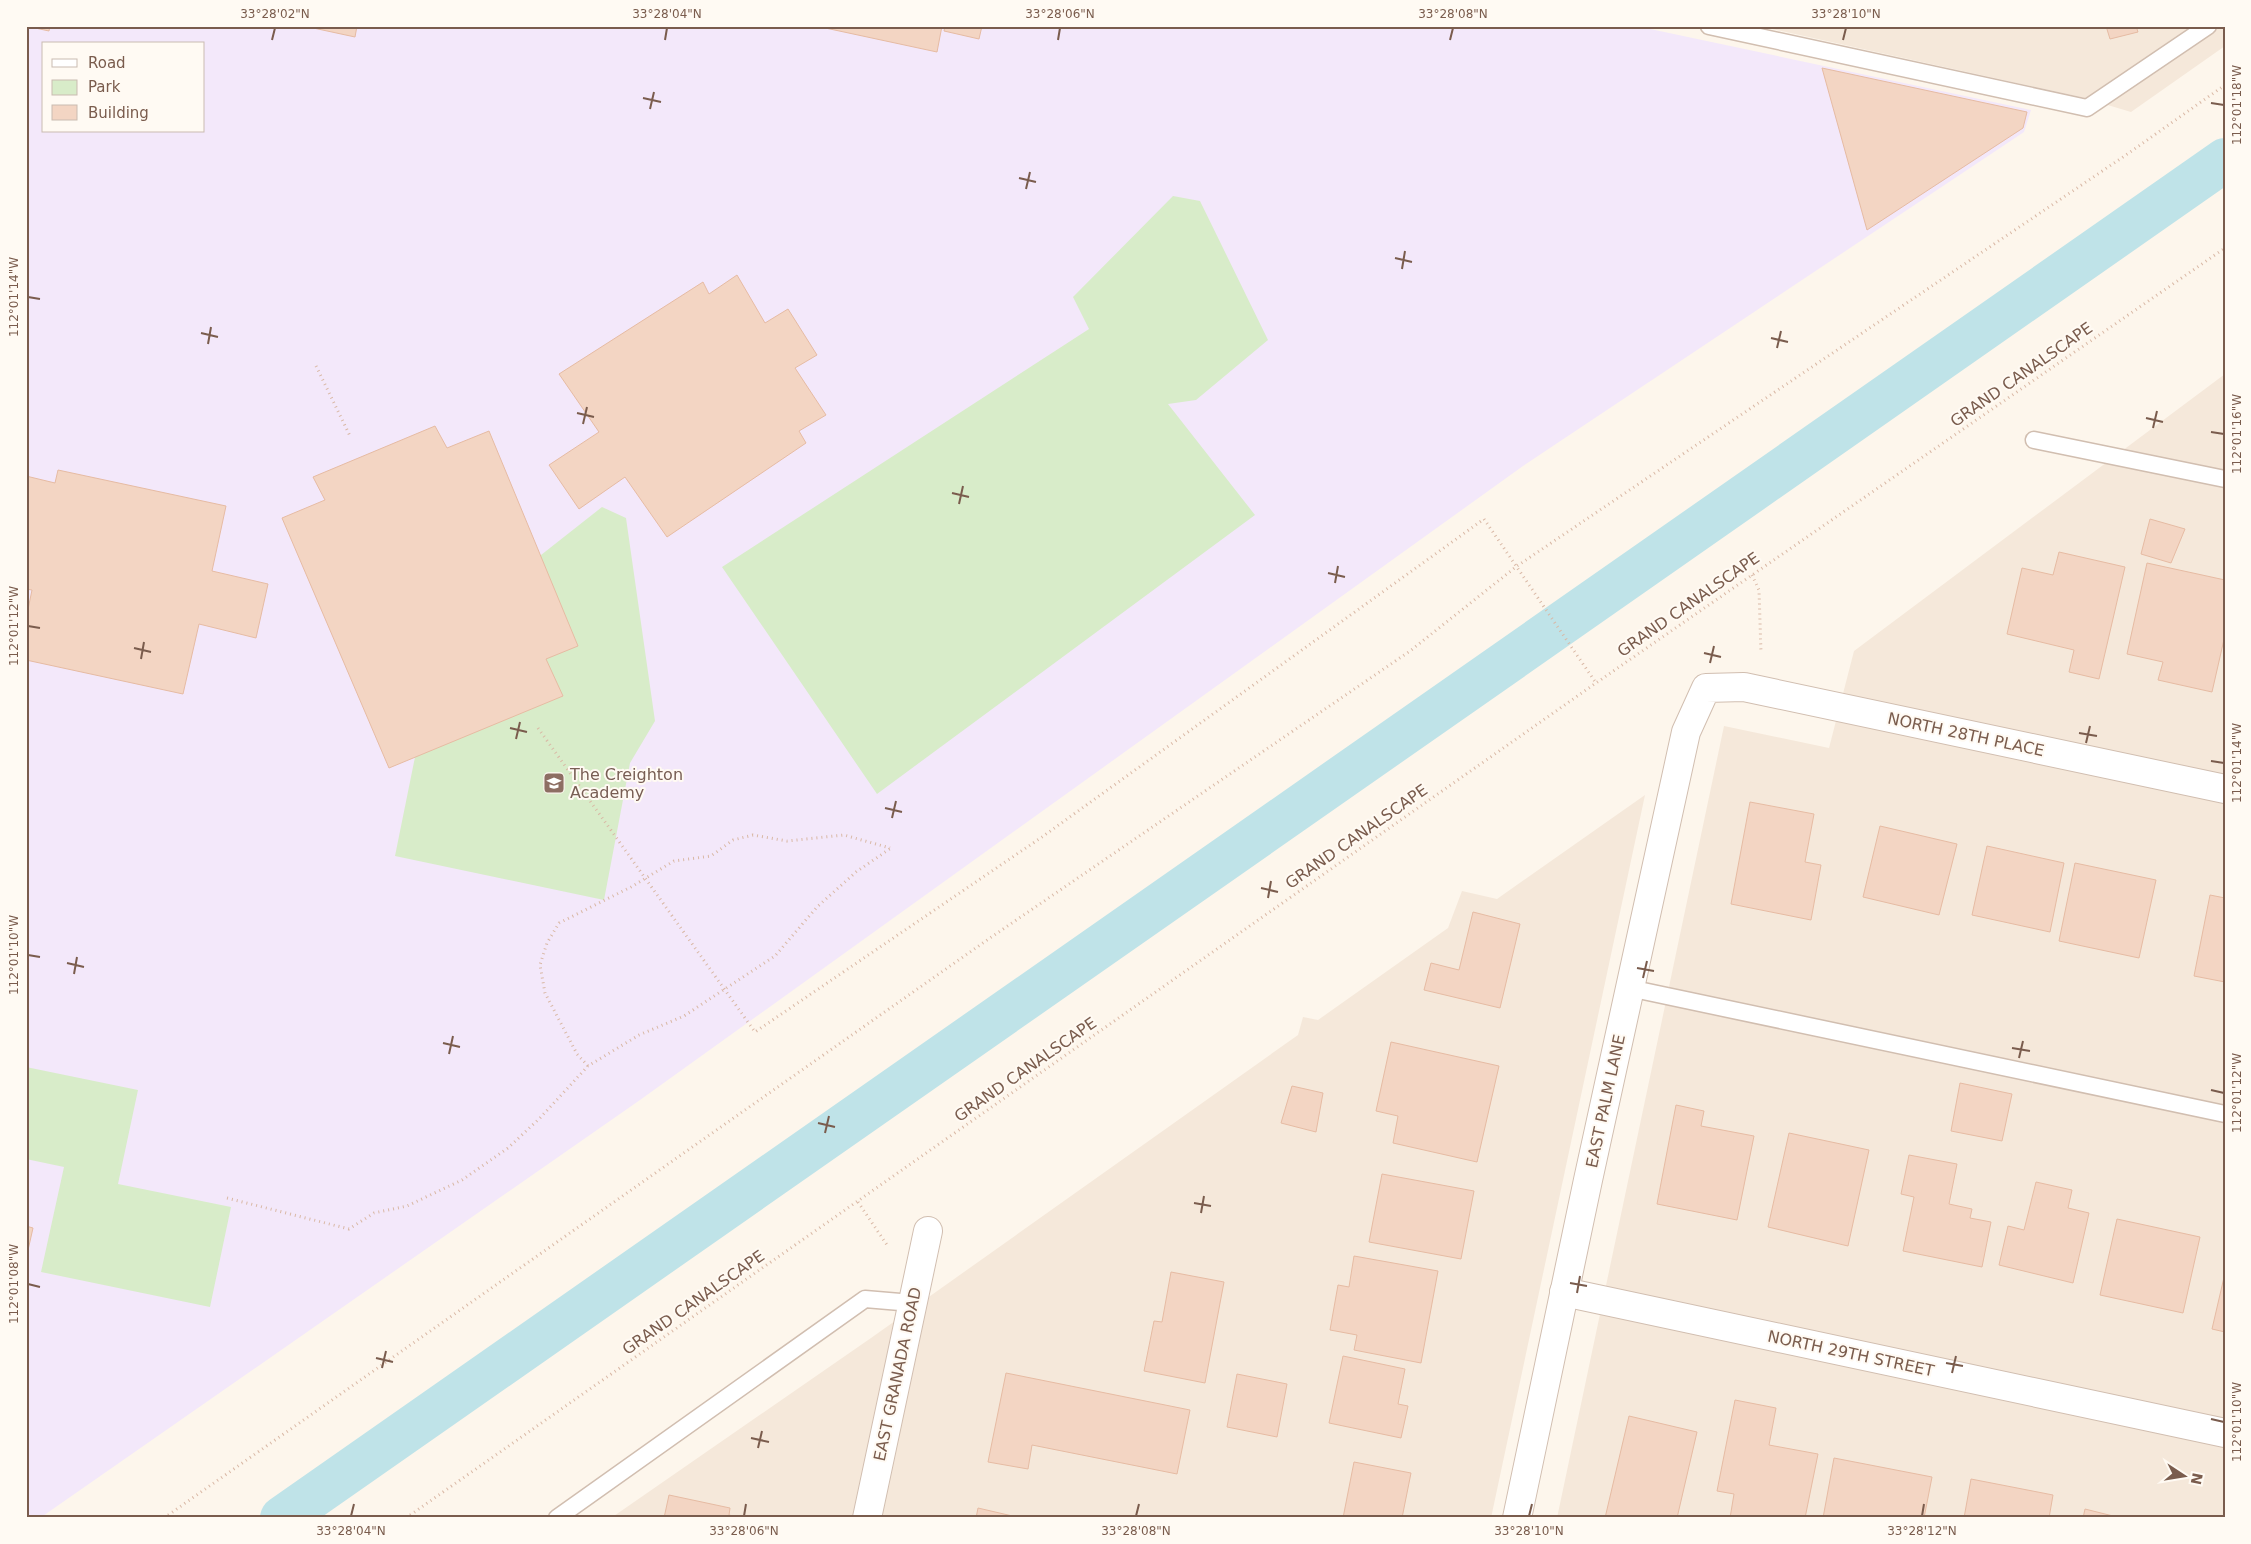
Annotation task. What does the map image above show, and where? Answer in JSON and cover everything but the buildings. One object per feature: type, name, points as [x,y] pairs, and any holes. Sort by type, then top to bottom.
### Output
[{"type":"street","name":"NORTH 28TH PLACE","points":[[1706,688],[1744,687],[2225,789]]},
{"type":"street","name":"EAST PALM LANE","points":[[1517,1518],[1629,988],[1686,732],[1706,688]]},
{"type":"street","name":"EAST GRANADA ROAD","points":[[867,1518],[928,1231]]},
{"type":"street","name":"NORTH 29TH STREET","points":[[1564,1292],[2225,1433]]},
{"type":"lane","points":[[1709,26],[2087,108],[2208,26]]},
{"type":"lane","points":[[2034,440],[2225,479]]},
{"type":"lane","points":[[1629,988],[2225,1114]]},
{"type":"lane","points":[[557,1518],[865,1299],[912,1303]]},
{"type":"path","points":[[164,1518],[982,944],[1410,651],[1517,566],[2126,155],[2225,85]]},
{"type":"path","name":"GRAND CANALSCAPE","points":[[406,1518],[1596,683],[2225,248]]},
{"type":"path","points":[[316,366],[350,436]]},
{"type":"path","points":[[538,728],[726,988],[755,1032],[1042,837],[1484,520],[1596,683]]},
{"type":"path","points":[[1752,575],[1759,590],[1760,656]]},
{"type":"path","points":[[227,1198],[349,1229],[374,1213],[407,1206],[462,1180],[508,1148],[540,1118],[588,1066],[639,1035],[684,1016],[775,956],[824,901],[856,872],[891,848],[844,835],[787,841],[753,834],[733,840],[711,856],[674,861],[646,878],[559,923],[547,943],[540,965],[545,994],[577,1054],[588,1066]]},
{"type":"path","points":[[858,1202],[886,1241]]},
{"type":"shaded area","name":"The Creighton Academy","points":[[26,26],[1636,26],[2031,110],[2024,132],[1523,466],[640,1100],[40,1518],[26,1518]]},
{"type":"shaded area","points":[[1759,26],[2225,26],[2225,46],[2131,112],[2081,97]]},
{"type":"shaded area","points":[[2225,374],[2225,1518],[1557,1518],[1724,726],[1829,748],[1854,651]]},
{"type":"shaded area","points":[[1645,795],[1491,1518],[611,1518],[871,1338],[1298,1035],[1303,1017],[1318,1020],[1448,928],[1462,891],[1497,899]]},
{"type":"green space","points":[[1173,196],[1200,201],[1268,340],[1196,400],[1168,404],[1255,515],[877,794],[722,567],[1089,329],[1073,297]]},
{"type":"green space","points":[[602,507],[626,518],[655,721],[630,763],[604,900],[395,856],[432,673],[503,585]]},
{"type":"green space","points":[[26,1067],[138,1090],[118,1184],[231,1207],[210,1307],[41,1272],[64,1167],[26,1159]]},
{"type":"waterway","points":[[282,1518],[2225,160]]},
{"type":"place","name":"The Creighton Academy","points":[[554,783]]}]
